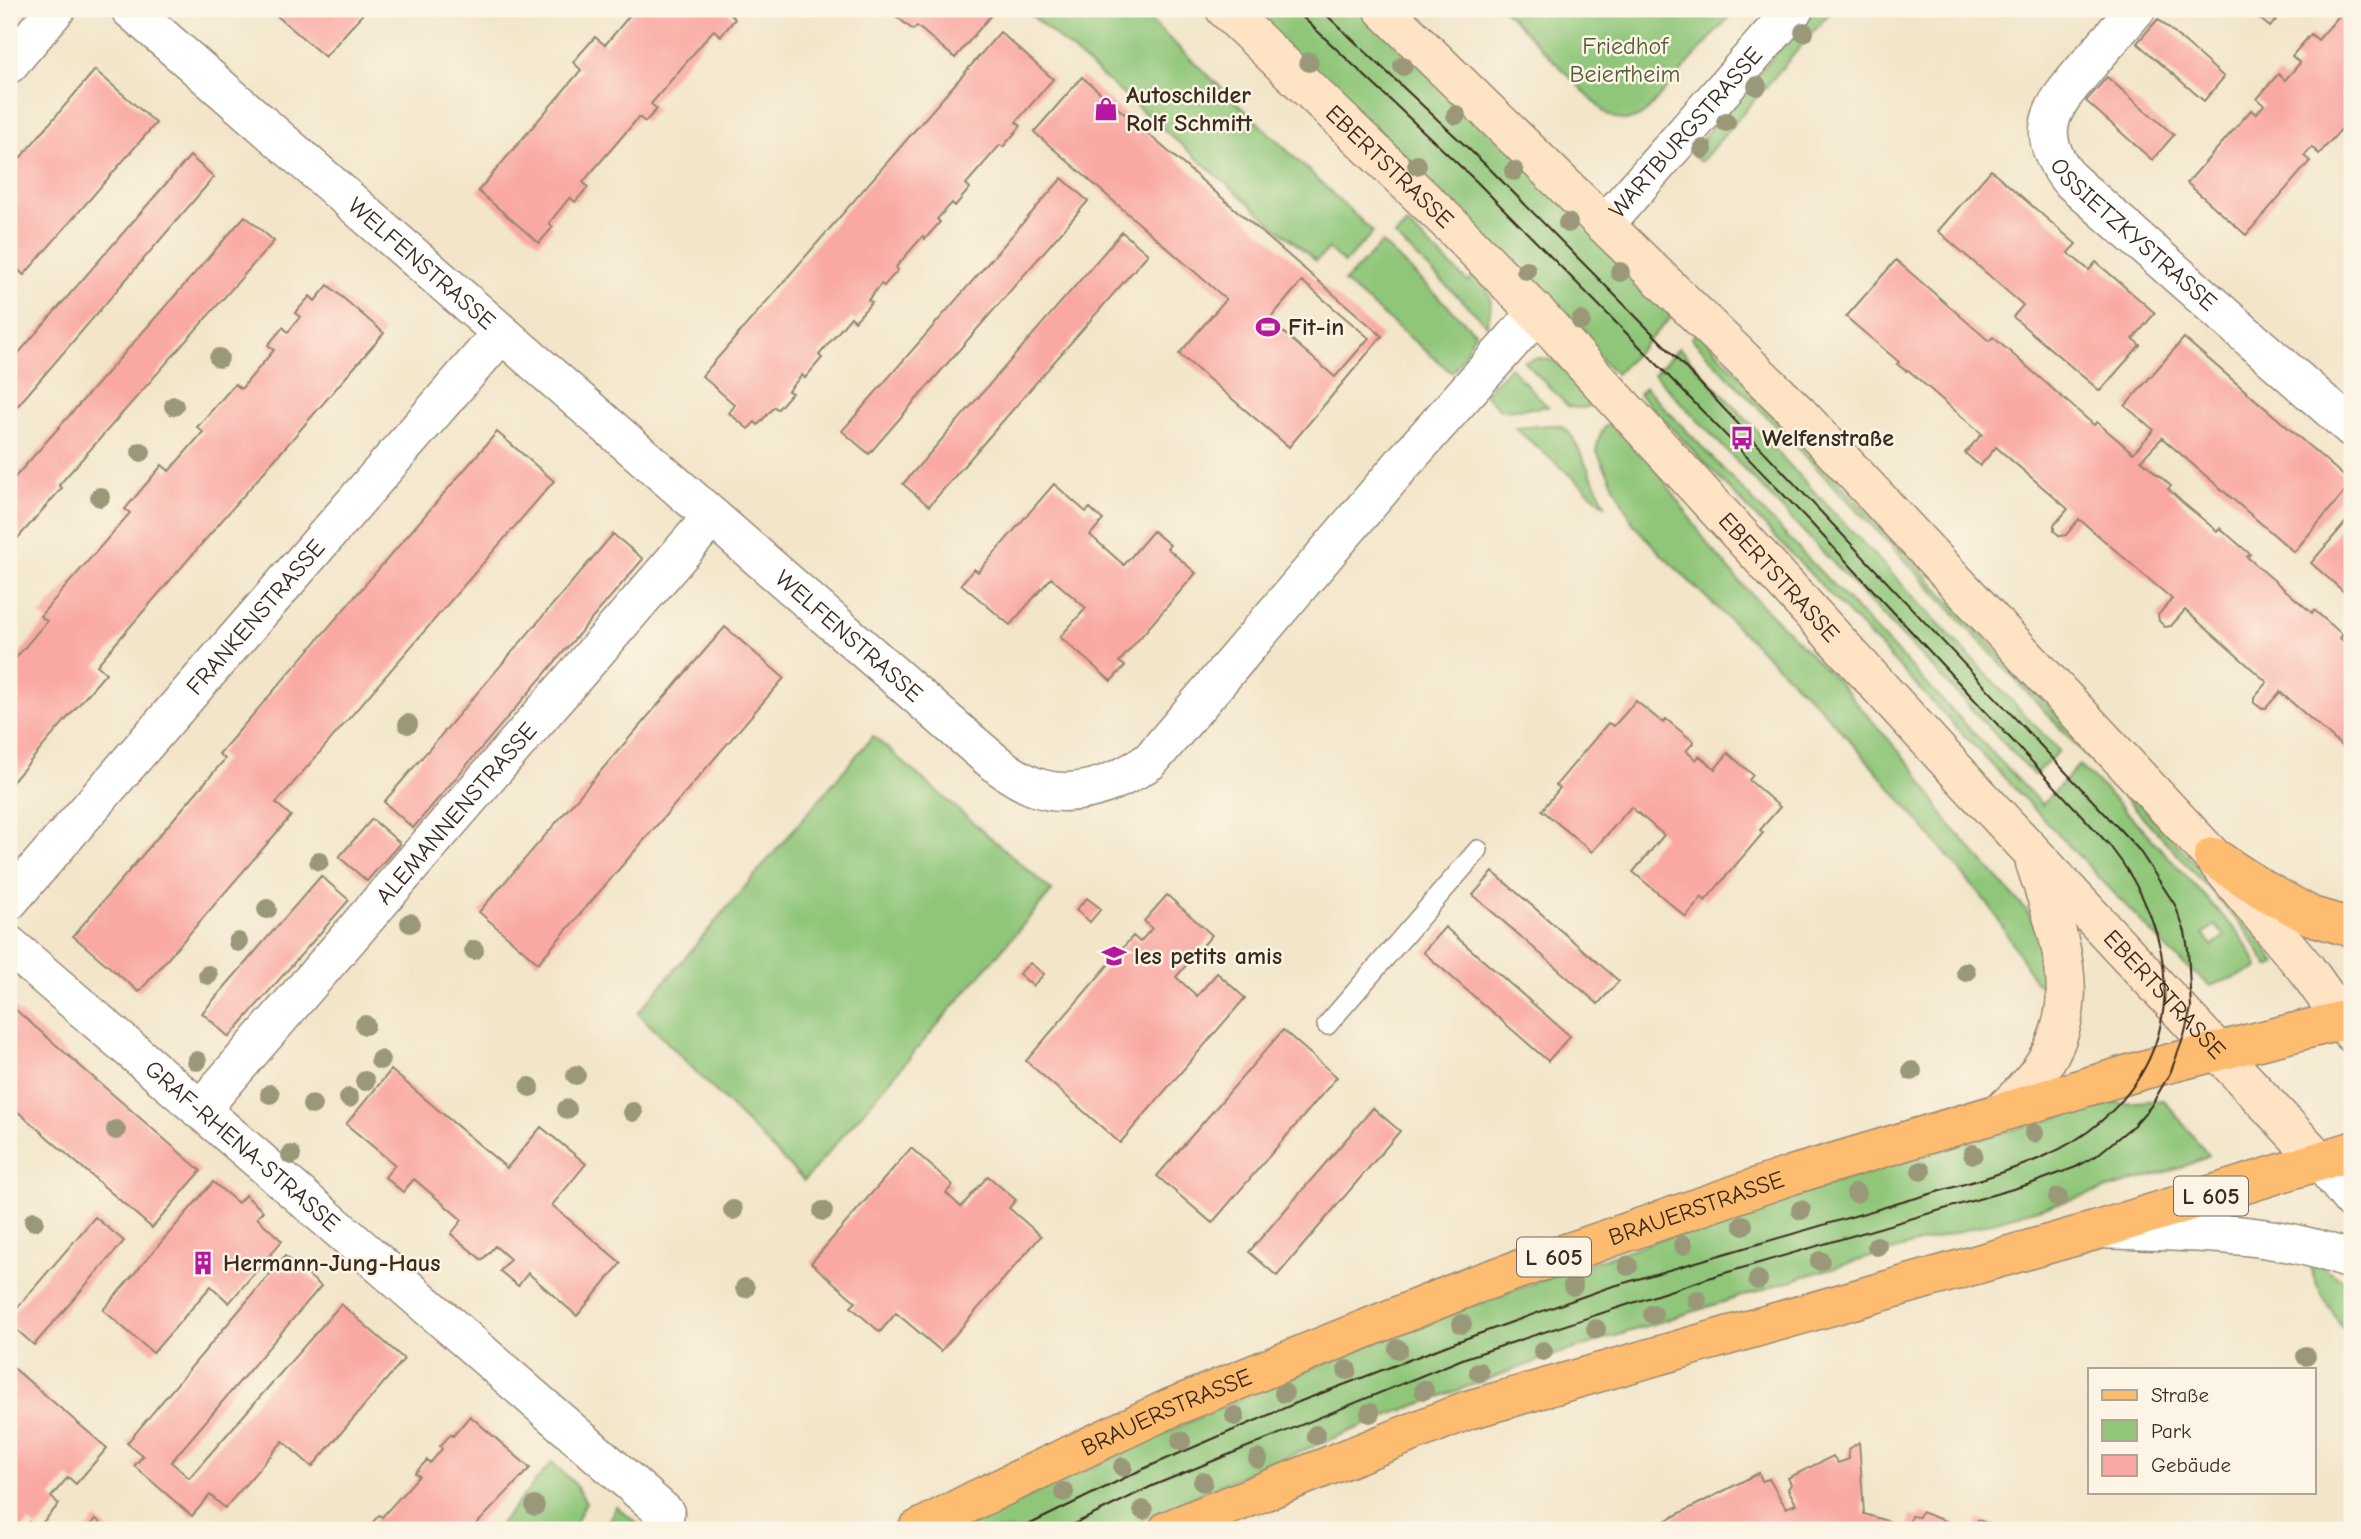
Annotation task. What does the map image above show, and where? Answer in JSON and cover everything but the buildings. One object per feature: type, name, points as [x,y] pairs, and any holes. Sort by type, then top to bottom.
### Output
[{"type":"main road","name":"EBERTSTRASSE","points":[[1224,9],[1454,228],[1537,313],[2217,1050],[2336,1156]]},
{"type":"main road","points":[[1383,9],[1799,414],[2213,857],[2350,1023]]},
{"type":"main road","points":[[2002,1111],[2039,1075],[2054,1044],[2068,991],[2059,933],[2031,851]]},
{"type":"main road","points":[[2213,857],[2262,889],[2311,916],[2352,928]]},
{"type":"main road","name":"BRAUERSTRASSE","points":[[917,1530],[1170,1408],[1474,1285],[1792,1175],[2002,1111],[2217,1050],[2350,1023]]},
{"type":"main road","name":"L 605","points":[[1168,1530],[1468,1410],[2101,1229],[2336,1156]]},
{"type":"street","points":[[9,64],[56,9]]},
{"type":"street","name":"WELFENSTRASSE","points":[[130,9],[967,739],[1007,772],[1034,786],[1056,791],[1079,791],[1126,777],[1150,761],[1404,461],[1537,313]]},
{"type":"street","name":"WARTBURGSTRASSE","points":[[1605,224],[1794,9]]},
{"type":"street","name":"OSSIETZKYSTRASSE","points":[[2136,9],[2058,102],[2049,126],[2053,156],[2069,179],[2352,428]]},
{"type":"street","name":"FRANKENSTRASSE","points":[[9,901],[501,334]]},
{"type":"street","name":"ALEMANNENSTRASSE","points":[[200,1110],[712,517]]},
{"type":"street","name":"GRAF-RHENA-STRASSE","points":[[9,945],[665,1513]]},
{"type":"street","points":[[2336,1156],[2352,1199]]},
{"type":"street","points":[[2101,1229],[2231,1235],[2289,1241],[2352,1261]]},
{"type":"lane","points":[[1327,1025],[1478,850]]},
{"type":"green space","points":[[1024,9],[1138,9],[1373,232],[1344,263],[1329,249],[1316,261]]},
{"type":"green space","points":[[1248,9],[1369,9],[1682,306],[1616,374]]},
{"type":"green space","name":"Friedhof Beiertheim","points":[[1503,9],[1736,9],[1647,111],[1636,118],[1626,120],[1604,112]]},
{"type":"green space","points":[[1815,9],[1833,9],[1701,162],[1694,157],[1692,150]]},
{"type":"green space","points":[[1407,224],[1468,282],[1476,273],[1490,297],[1487,325],[1395,236]]},
{"type":"green space","points":[[1382,243],[1475,332],[1452,373],[1344,282]]},
{"type":"green space","points":[[1698,331],[2207,876],[2269,951],[2276,964],[2269,967],[2246,931],[2216,896],[1886,540],[1691,338]]},
{"type":"green space","points":[[1679,348],[2059,751],[2034,775],[1654,374]]},
{"type":"green space","points":[[1539,358],[1555,361],[1597,400],[1584,408],[1568,406],[1524,361]]},
{"type":"green space","points":[[1510,367],[1548,407],[1501,410],[1484,394]]},
{"type":"green space","points":[[1645,387],[2042,805],[2079,765],[2228,922],[2249,948],[2258,967],[2210,986],[2173,955],[1639,394]],"holes":[[[2215,925],[2225,936],[2212,946],[2203,935]]]},
{"type":"green space","points":[[1611,421],[1646,454],[1707,543],[1745,588],[1840,684],[1916,771],[1948,823],[2027,911],[2043,936],[2054,993],[2045,990],[2034,980],[1992,909],[1819,706],[1634,525],[1597,452],[1600,435]]},
{"type":"green space","points":[[1551,425],[1569,432],[1606,506],[1515,428]]},
{"type":"green space","points":[[873,736],[1052,891],[804,1181],[638,1013]]},
{"type":"green space","points":[[2164,1100],[2209,1156],[2180,1168],[1812,1274],[1555,1355],[1392,1414],[1212,1488],[1122,1530],[961,1530],[1145,1442],[1286,1379],[1372,1343],[1547,1278],[1723,1218],[1990,1136],[2108,1104]]},
{"type":"green space","points":[[2311,1261],[2352,1284],[2352,1342],[2320,1291]]},
{"type":"green space","points":[[552,1462],[574,1483],[586,1502],[572,1530],[495,1530]]},
{"type":"green space","points":[[616,1506],[645,1530],[604,1530]]},
{"type":"tram line","points":[[1018,1530],[1143,1469],[1301,1401],[1456,1342],[1607,1288],[1985,1178],[2045,1156],[2087,1132],[2129,1092],[2149,1059],[2161,1024],[2165,988],[2161,951],[2150,915],[2133,880],[2110,846],[1809,521],[1651,358],[1476,181],[1294,9]]},
{"type":"tram line","points":[[1062,1530],[1152,1486],[1465,1358],[1718,1275],[2030,1184],[2076,1167],[2096,1156],[2134,1125],[2151,1106],[2171,1071],[2191,1008],[2185,932],[2175,905],[2139,850],[1663,344],[1489,168],[1320,9]]},
{"type":"place","name":"Autoschilder Rolf Schmitt","points":[[1106,109]]},
{"type":"place","name":"Fit-in","points":[[1268,327]]},
{"type":"place","name":"Welfenstraße","points":[[1742,438]]},
{"type":"place","name":"les petits amis","points":[[1114,956]]},
{"type":"place","name":"Hermann-Jung-Haus","points":[[203,1263]]}]
